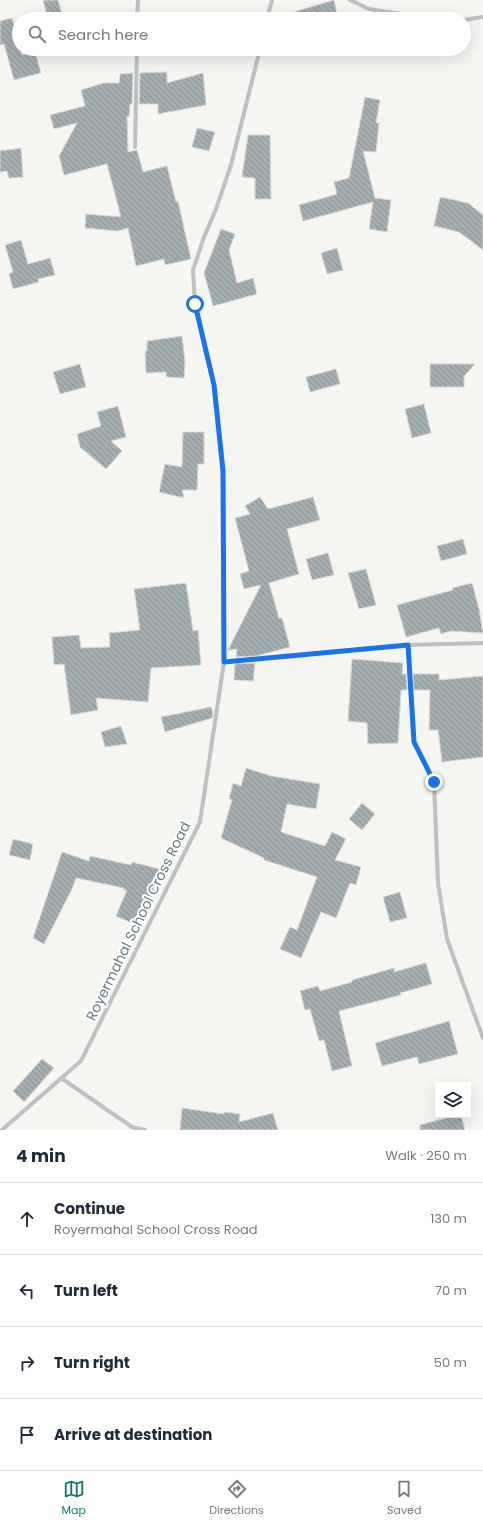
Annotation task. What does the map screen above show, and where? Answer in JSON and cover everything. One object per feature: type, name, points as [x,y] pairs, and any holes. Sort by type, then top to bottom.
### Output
[{"type":"street","points":[[137,12],[138,0]]},
{"type":"street","points":[[269,12],[272,0]]},
{"type":"street","points":[[350,0],[369,9],[388,12]]},
{"type":"street","points":[[471,19],[483,17]]},
{"type":"street","points":[[135,146],[137,56]]},
{"type":"street","name":"Royermahal School Cross Road","points":[[2,1130],[81,1061],[200,822],[224,662],[223,471],[214,385],[195,304],[193,270],[204,237],[216,209],[230,165],[258,56]]},
{"type":"street","points":[[224,662],[408,645],[483,644]]},
{"type":"street","points":[[408,645],[414,742],[434,782],[438,883],[447,940],[483,1038]]},
{"type":"street","points":[[61,1078],[132,1127],[145,1130]]},
{"type":"building","points":[[43,0],[58,0],[62,12],[46,12]]},
{"type":"building","points":[[334,0],[337,12],[294,12]]},
{"type":"building","points":[[12,18],[12,56],[36,56],[41,73],[14,80],[4,44],[0,45],[0,21]]},
{"type":"building","points":[[167,72],[167,83],[203,73],[206,105],[158,114],[158,104],[139,104],[140,73]]},
{"type":"building","points":[[133,73],[132,104],[130,104],[129,117],[127,116],[128,152],[137,150],[143,172],[167,166],[176,202],[178,201],[191,259],[165,265],[164,259],[136,266],[128,228],[118,231],[85,228],[86,214],[121,217],[107,164],[64,175],[59,156],[77,123],[54,129],[50,115],[85,106],[81,90],[104,83],[119,83],[120,74]]},
{"type":"building","points":[[365,97],[380,100],[376,123],[379,123],[376,152],[363,151],[375,198],[391,200],[387,232],[369,229],[373,202],[303,221],[299,205],[337,194],[334,182],[349,178]]},
{"type":"building","points":[[197,128],[215,132],[209,151],[192,147]]},
{"type":"building","points":[[248,135],[270,135],[271,199],[255,199],[255,178],[242,177]]},
{"type":"building","points":[[21,148],[23,177],[9,178],[7,171],[0,172],[0,151]]},
{"type":"building","points":[[440,197],[468,203],[483,215],[483,250],[459,232],[434,226]]},
{"type":"building","points":[[221,229],[235,234],[229,250],[237,283],[253,278],[257,294],[213,306],[204,273]]},
{"type":"building","points":[[21,240],[28,264],[50,258],[55,275],[38,279],[39,282],[13,289],[9,274],[13,272],[5,245]]},
{"type":"building","points":[[337,248],[343,270],[327,274],[321,253]]},
{"type":"building","points":[[182,336],[185,362],[184,378],[166,377],[166,372],[146,373],[145,351],[147,351],[147,341]]},
{"type":"building","points":[[80,364],[86,387],[60,394],[53,372]]},
{"type":"building","points":[[430,364],[475,364],[464,376],[464,387],[430,387]]},
{"type":"building","points":[[336,369],[340,384],[310,392],[306,377]]},
{"type":"building","points":[[424,404],[431,433],[412,438],[405,409]]},
{"type":"building","points":[[118,406],[126,437],[111,441],[122,451],[106,469],[80,447],[77,434],[101,426],[97,412]]},
{"type":"building","points":[[183,432],[204,432],[204,464],[198,464],[197,490],[182,490],[184,498],[159,492],[165,464],[182,467]]},
{"type":"building","points":[[260,497],[268,509],[313,497],[320,520],[287,529],[299,574],[269,583],[279,618],[282,618],[290,647],[256,656],[236,657],[237,649],[228,650],[261,585],[244,589],[240,574],[249,571],[235,518],[250,514],[245,506]]},
{"type":"building","points":[[463,539],[467,554],[441,561],[437,546]]},
{"type":"building","points":[[328,553],[334,575],[312,580],[306,559]]},
{"type":"building","points":[[366,569],[376,605],[359,609],[348,573]]},
{"type":"building","points":[[186,583],[193,631],[198,630],[201,665],[151,668],[148,702],[96,698],[98,710],[71,715],[64,664],[54,665],[52,637],[79,635],[81,648],[110,647],[109,633],[140,630],[134,589]]},
{"type":"building","points":[[472,583],[479,609],[483,633],[451,631],[441,634],[439,628],[406,637],[397,605],[453,590],[452,588]]},
{"type":"building","points":[[352,659],[403,663],[402,674],[406,674],[407,690],[401,690],[398,743],[368,744],[367,723],[348,721]]},
{"type":"building","points":[[255,663],[253,681],[234,680],[235,664]]},
{"type":"building","points":[[413,674],[439,674],[439,680],[483,676],[483,757],[442,762],[438,730],[429,730],[430,690],[414,690]]},
{"type":"building","points":[[211,707],[213,713],[212,718],[165,732],[161,717]]},
{"type":"building","points":[[121,726],[127,744],[105,747],[101,732]]},
{"type":"building","points":[[246,768],[271,776],[320,784],[316,809],[287,804],[281,832],[325,846],[332,832],[346,839],[335,860],[361,867],[356,885],[350,883],[336,918],[321,912],[301,958],[280,949],[290,927],[297,930],[317,877],[264,860],[264,858],[221,838],[232,800],[229,799],[233,783],[241,786]]},
{"type":"building","points":[[362,803],[375,814],[362,830],[349,819]]},
{"type":"building","points":[[13,839],[33,844],[30,860],[9,855]]},
{"type":"building","points":[[62,852],[89,861],[90,856],[131,865],[132,862],[159,869],[151,897],[146,896],[134,924],[116,916],[127,890],[124,890],[124,888],[76,878],[44,944],[33,938]]},
{"type":"building","points":[[400,892],[407,918],[390,922],[383,897]]},
{"type":"building","points":[[426,963],[432,984],[400,993],[401,995],[339,1011],[352,1066],[332,1071],[324,1040],[319,1041],[310,1009],[305,1010],[300,991],[318,986],[320,991],[394,968],[394,972]]},
{"type":"building","points":[[449,1021],[458,1054],[419,1064],[417,1057],[382,1066],[375,1043]]},
{"type":"building","points":[[42,1059],[54,1068],[24,1102],[13,1091]]},
{"type":"building","points":[[182,1108],[224,1114],[224,1112],[240,1114],[239,1122],[273,1113],[278,1130],[180,1130]]},
{"type":"building","points":[[446,1118],[462,1118],[465,1130],[420,1130],[420,1125]]},
{"type":"route","points":[[195,304],[214,385],[223,471],[224,662],[408,645],[414,742],[434,782]]}]
